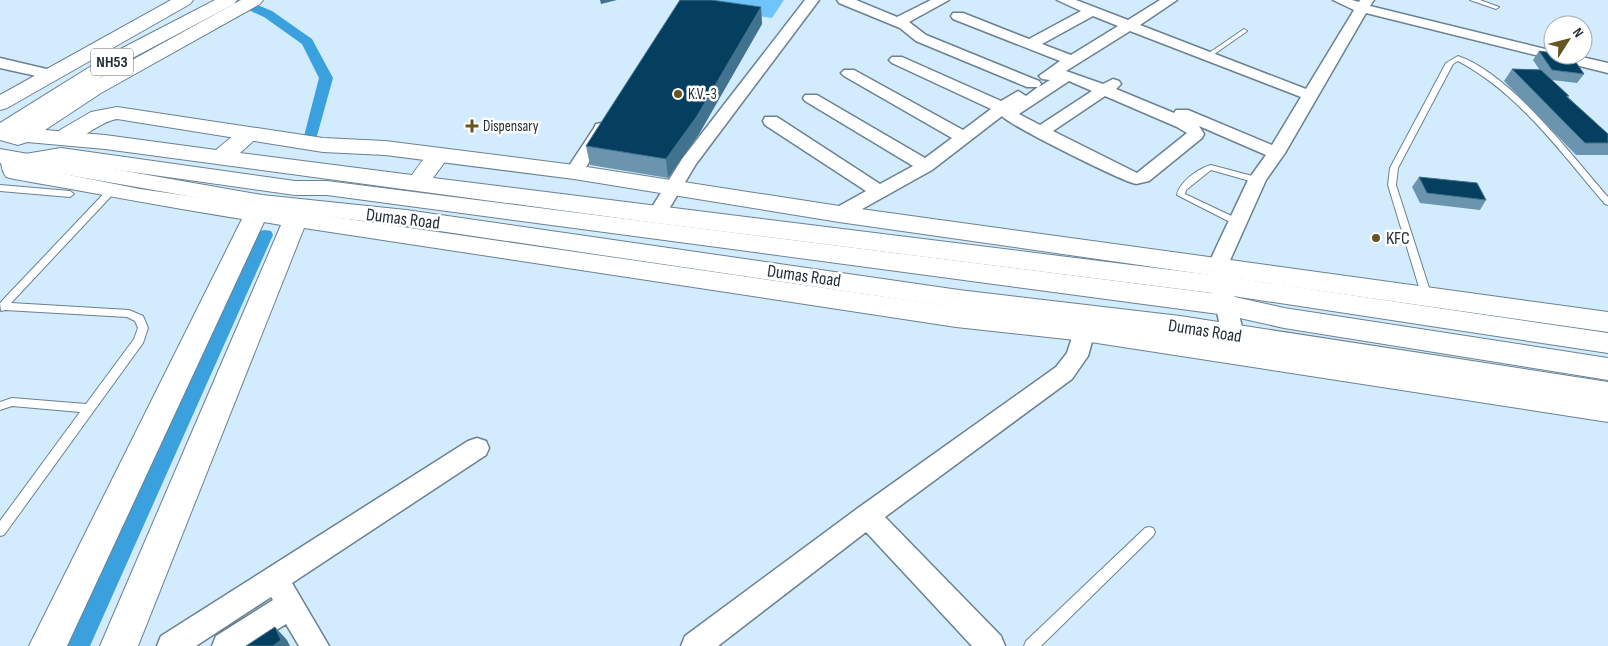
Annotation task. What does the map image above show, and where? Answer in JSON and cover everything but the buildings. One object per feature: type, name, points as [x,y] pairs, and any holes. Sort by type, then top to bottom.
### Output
[{"type":"main road","points":[[0,104],[21,90],[184,0]]},
{"type":"main road","name":"NH53","points":[[0,115],[99,56],[206,0]]},
{"type":"main road","name":"NH53","points":[[7,156],[116,59],[228,0]]},
{"type":"main road","points":[[254,0],[98,87],[63,113],[57,124],[60,131],[73,145],[302,179],[327,188]]},
{"type":"main road","points":[[7,156],[98,87]]},
{"type":"main road","points":[[0,98],[21,90]]},
{"type":"main road","points":[[66,137],[98,116],[112,112],[323,145],[385,148],[574,172],[672,186],[839,214],[1221,286],[1280,307],[1608,356]]},
{"type":"main road","points":[[221,157],[250,134]]},
{"type":"main road","name":"Dumas Road","points":[[7,156],[66,137],[656,215],[1221,286],[1608,343]]},
{"type":"main road","points":[[7,156],[61,155],[295,188],[327,188],[1221,286],[1427,297],[1608,322]]},
{"type":"main road","points":[[418,183],[439,155]]},
{"type":"main road","points":[[7,156],[140,196],[380,233],[957,308],[1084,331],[1182,336],[1249,343],[1608,410]]},
{"type":"main road","name":"Dumas Road","points":[[7,156],[262,202],[406,218],[957,308],[1182,336]]},
{"type":"main road","points":[[48,646],[256,214]]},
{"type":"main road","points":[[380,233],[406,218]]},
{"type":"main road","points":[[119,646],[295,220]]},
{"type":"main road","points":[[1221,286],[1284,318],[1608,369]]},
{"type":"main road","name":"Dumas Road","points":[[1249,343],[1608,394]]},
{"type":"street","points":[[656,215],[672,186],[812,0]]},
{"type":"street","points":[[844,0],[910,27],[920,38],[1033,84]]},
{"type":"street","points":[[898,22],[942,0]]},
{"type":"street","points":[[1064,0],[1309,95]]},
{"type":"street","points":[[839,214],[926,166],[1033,84],[1170,0]]},
{"type":"street","points":[[1340,0],[1364,4],[1543,52]]},
{"type":"street","points":[[1249,343],[1221,286],[1237,222],[1257,180],[1276,153],[1364,4]]},
{"type":"street","points":[[1030,44],[1092,11]]},
{"type":"street","points":[[958,16],[1030,44],[1069,62],[1110,87]]},
{"type":"street","points":[[897,60],[1003,108]]},
{"type":"street","points":[[0,63],[50,74]]},
{"type":"street","points":[[1593,64],[1608,68]]},
{"type":"street","points":[[849,73],[963,138]]},
{"type":"street","points":[[1200,126],[1194,136],[1140,179],[1132,177],[1040,132],[1011,117],[1010,113],[1068,75],[1110,87],[1200,126],[1276,153]]},
{"type":"street","points":[[1040,132],[1110,87]]},
{"type":"street","points":[[811,98],[926,166]]},
{"type":"street","points":[[574,172],[610,116]]},
{"type":"street","points":[[771,121],[880,192]]},
{"type":"street","points":[[695,646],[867,516],[1064,373],[1077,356],[1084,331]]},
{"type":"street","points":[[171,646],[198,638],[275,578],[477,448]]},
{"type":"street","points":[[867,516],[991,646]]},
{"type":"street","points":[[275,578],[314,646]]},
{"type":"street","points":[[226,646],[290,604]]},
{"type":"lane","points":[[1472,0],[1496,7]]},
{"type":"lane","points":[[1208,56],[1244,31]]},
{"type":"lane","points":[[1427,297],[1392,184],[1394,168],[1450,63],[1458,58],[1475,65],[1527,110],[1608,202]]},
{"type":"lane","points":[[7,156],[70,194]]},
{"type":"lane","points":[[1237,222],[1181,195],[1182,189],[1205,169],[1211,167],[1257,180]]},
{"type":"lane","points":[[2,308],[113,189]]},
{"type":"lane","points":[[0,531],[139,340],[143,328],[139,319],[129,314],[2,308]]},
{"type":"lane","points":[[0,406],[12,402],[89,409]]},
{"type":"lane","points":[[1031,646],[1149,532]]},
{"type":"shaded area","points":[[709,0],[784,0],[772,18],[722,10]]},
{"type":"waterway","points":[[248,5],[268,14],[307,42],[326,78],[310,140]]},
{"type":"waterway","points":[[77,646],[265,235]]},
{"type":"place","name":"K.V.-3","points":[[678,94]]},
{"type":"place","name":"Dispensary","points":[[472,126]]},
{"type":"place","name":"KFC","points":[[1376,238]]}]
